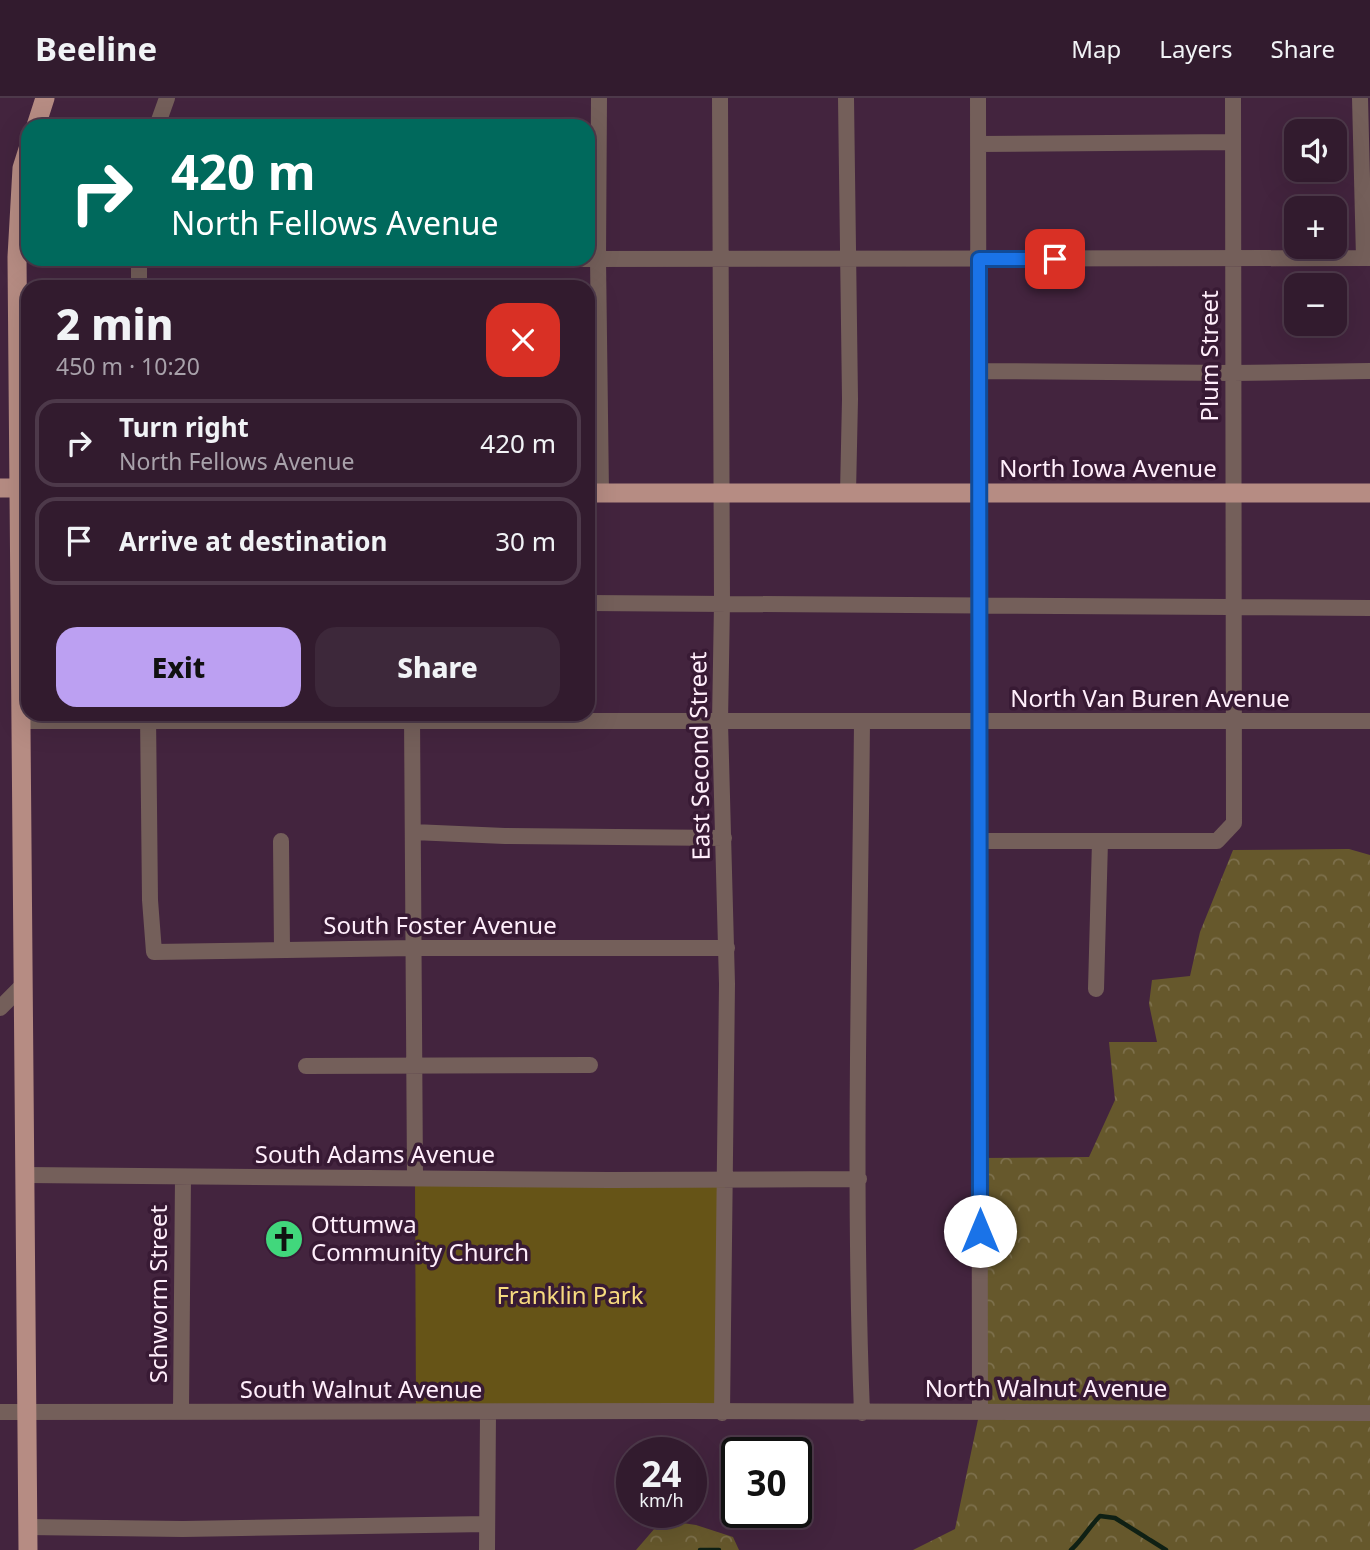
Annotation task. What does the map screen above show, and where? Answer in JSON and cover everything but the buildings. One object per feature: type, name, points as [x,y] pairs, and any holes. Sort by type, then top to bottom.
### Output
[{"type":"main road","points":[[38,119],[45,98]]},
{"type":"main road","points":[[0,488],[21,487]]},
{"type":"main road","name":"North Iowa Avenue","points":[[595,493],[1370,494]]},
{"type":"main road","points":[[22,721],[28,1550]]},
{"type":"street","points":[[160,119],[167,98]]},
{"type":"street","points":[[595,129],[599,98]]},
{"type":"street","name":"East Second Street","points":[[720,98],[720,722],[727,948],[722,1413]]},
{"type":"street","points":[[846,98],[850,400],[848,493]]},
{"type":"street","points":[[978,98],[981,1410]]},
{"type":"street","name":"Plum Street","points":[[1100,841],[1217,841],[1234,823],[1233,98]]},
{"type":"street","points":[[595,259],[1367,258],[1360,98]]},
{"type":"street","points":[[978,144],[1233,142]]},
{"type":"street","points":[[979,371],[1370,371]]},
{"type":"street","points":[[595,603],[1370,608]]},
{"type":"street","name":"North Van Buren Avenue","points":[[595,720],[1370,722]]},
{"type":"street","name":"South Foster Avenue","points":[[148,721],[150,900],[154,952],[414,947],[727,948]]},
{"type":"street","points":[[412,721],[415,1178]]},
{"type":"street","points":[[862,722],[859,1179],[859,1344],[862,1413]]},
{"type":"street","points":[[413,832],[505,836],[724,838]]},
{"type":"street","points":[[281,841],[282,950]]},
{"type":"street","points":[[979,841],[1100,841],[1096,989]]},
{"type":"street","points":[[0,1008],[24,984]]},
{"type":"street","points":[[306,1066],[590,1065]]},
{"type":"street","name":"South Adams Avenue","points":[[25,1175],[859,1179]]},
{"type":"street","name":"Schworm Street","points":[[181,1412],[183,1177]]},
{"type":"street","name":"North Walnut Avenue","points":[[722,1413],[981,1410],[1370,1413]]},
{"type":"street","name":"South Walnut Avenue","points":[[0,1412],[722,1413]]},
{"type":"street","points":[[487,1550],[488,1413]]},
{"type":"street","points":[[27,1527],[183,1529],[487,1524]]},
{"type":"green space","points":[[1349,849],[1370,855],[1370,1550],[913,1550],[955,1529],[980,1410],[980,1158],[1089,1157],[1115,1100],[1109,1042],[1157,1042],[1149,1004],[1152,980],[1190,976],[1200,932],[1233,850]]},
{"type":"green space","name":"Franklin Park","points":[[415,1178],[725,1180],[722,1413],[416,1412]]},
{"type":"green space","points":[[655,1528],[705,1528],[733,1537],[739,1550],[636,1550]]},
{"type":"waterway","points":[[1071,1550],[1100,1516],[1115,1518],[1166,1550]]},
{"type":"waterway","points":[[700,1550],[719,1550]]},
{"type":"place","name":"Ottumwa Community Church","points":[[284,1239]]},
{"type":"route","points":[[980,1231],[979,259],[1055,259]]}]
